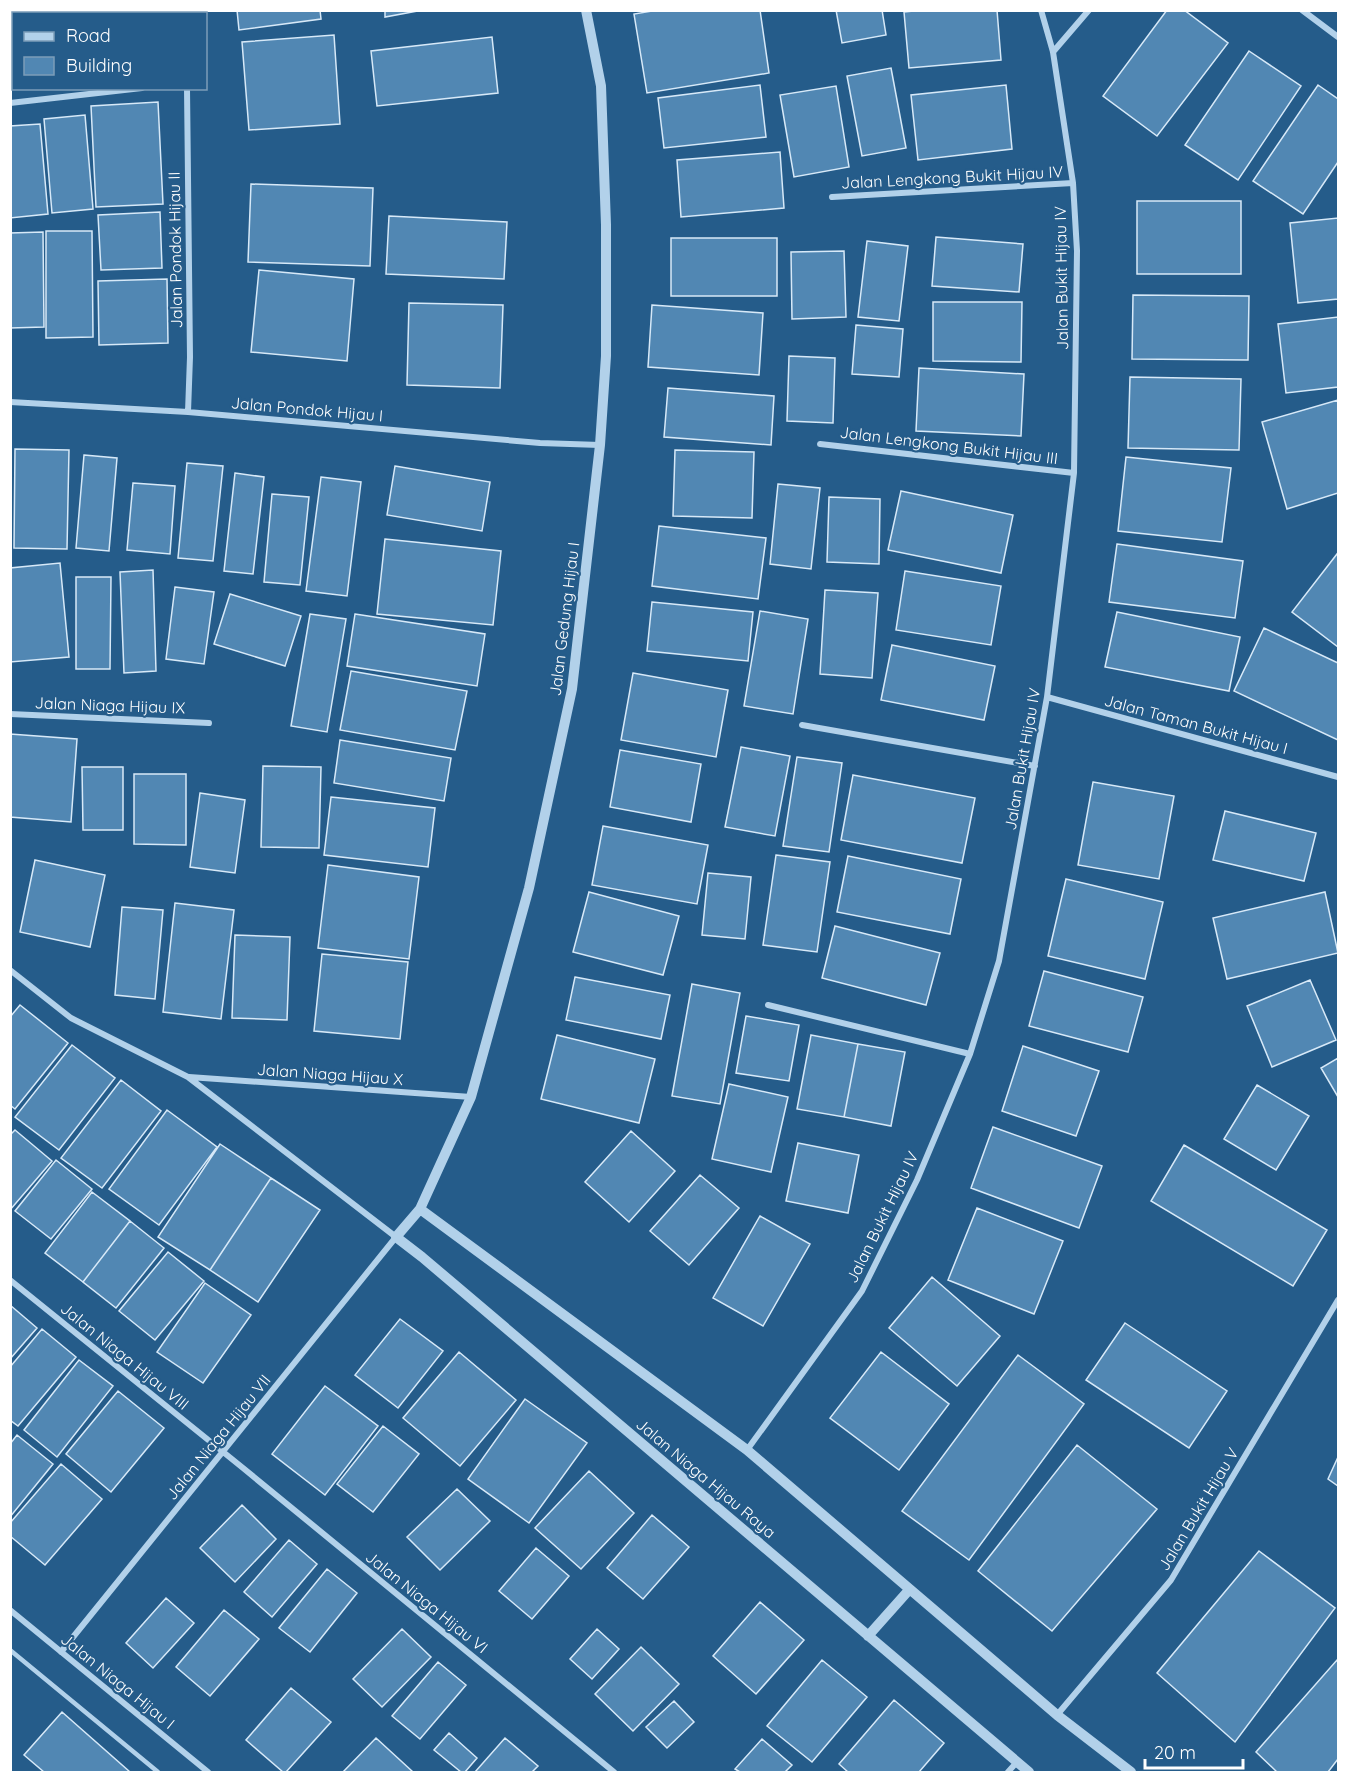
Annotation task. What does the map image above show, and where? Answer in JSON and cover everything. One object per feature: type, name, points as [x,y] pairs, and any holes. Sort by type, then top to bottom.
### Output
[{"type":"street","name":"Jalan Gedung Hijau I","points":[[396,1237],[420,1209],[471,1097],[529,888],[570,700],[600,445],[606,356],[606,225],[601,86],[586,10]]},
{"type":"street","name":"Jalan Bukit Hijau IV","points":[[747,1450],[862,1291],[917,1180],[970,1054],[999,961],[1047,697],[1074,473],[1077,251],[1073,183],[1053,52],[1041,10]]},
{"type":"street","points":[[1053,52],[1089,10]]},
{"type":"street","points":[[1302,10],[1338,37]]},
{"type":"street","points":[[10,103],[124,90]]},
{"type":"street","name":"Jalan Pondok Hijau II","points":[[187,90],[190,357],[188,412]]},
{"type":"street","name":"Jalan Lengkong Bukit Hijau IV","points":[[832,197],[1073,183]]},
{"type":"street","name":"Jalan Pondok Hijau I","points":[[10,402],[188,412],[528,442],[600,445]]},
{"type":"street","name":"Jalan Lengkong Bukit Hijau III","points":[[820,444],[1074,473]]},
{"type":"street","name":"Jalan Taman Bukit Hijau I","points":[[1047,697],[1338,777]]},
{"type":"street","name":"Jalan Niaga Hijau IX","points":[[10,714],[209,723]]},
{"type":"street","points":[[802,725],[1035,766]]},
{"type":"street","name":"Jalan Niaga Hijau X","points":[[10,970],[71,1018],[188,1077],[360,1211]]},
{"type":"street","points":[[768,1005],[970,1054]]},
{"type":"street","name":"Jalan Niaga Hijau X","points":[[188,1077],[471,1097]]},
{"type":"street","points":[[420,1209],[747,1450],[1057,1715],[1131,1773]]},
{"type":"street","name":"Jalan Niaga Hijau Raya","points":[[360,1211],[422,1257],[1029,1773]]},
{"type":"street","name":"Jalan Niaga Hijau VII","points":[[61,1652],[396,1237]]},
{"type":"street","name":"Jalan Niaga Hijau VIII","points":[[10,1280],[223,1453]]},
{"type":"street","name":"Jalan Bukit Hijau V","points":[[1057,1715],[1171,1580],[1338,1300]]},
{"type":"street","name":"Jalan Niaga Hijau VI","points":[[223,1453],[614,1773]]},
{"type":"street","points":[[868,1636],[909,1590]]},
{"type":"street","name":"Jalan Niaga Hijau I","points":[[10,1610],[208,1773]]},
{"type":"street","points":[[1008,1773],[1017,1762]]},
{"type":"lane","points":[[10,1650],[158,1773]]},
{"type":"building","points":[[10,10],[27,10],[27,12],[12,12],[12,39],[10,39]]},
{"type":"building","points":[[37,10],[88,10],[88,12],[37,12]]},
{"type":"building","points":[[96,10],[154,10],[154,12],[96,12]]},
{"type":"building","points":[[237,10],[320,10],[321,19],[239,30]]},
{"type":"building","points":[[385,10],[423,10],[385,17]]},
{"type":"building","points":[[658,10],[760,10],[769,73],[647,93],[634,14]]},
{"type":"building","points":[[836,10],[882,10],[886,35],[842,43]]},
{"type":"building","points":[[997,10],[1001,60],[909,68],[904,12]]},
{"type":"building","points":[[1167,10],[1184,10],[1228,43],[1157,136],[1103,96]]},
{"type":"building","points":[[334,35],[340,124],[249,130],[242,42]]},
{"type":"building","points":[[492,37],[498,93],[377,106],[371,51]]},
{"type":"building","points":[[1249,51],[1301,86],[1238,180],[1185,145]]},
{"type":"building","points":[[891,68],[906,148],[862,156],[847,76]]},
{"type":"building","points":[[760,85],[766,137],[664,148],[658,98]]},
{"type":"building","points":[[1006,85],[1012,149],[918,160],[911,95]]},
{"type":"building","points":[[1318,85],[1338,99],[1338,162],[1303,214],[1253,181]]},
{"type":"building","points":[[836,86],[849,167],[794,177],[780,95]]},
{"type":"building","points":[[158,102],[163,204],[96,207],[91,106]]},
{"type":"building","points":[[85,115],[93,209],[52,213],[44,119]]},
{"type":"building","points":[[40,124],[48,214],[10,218],[10,126]]},
{"type":"building","points":[[780,152],[784,208],[681,217],[677,160]]},
{"type":"building","points":[[251,184],[373,188],[370,266],[248,262]]},
{"type":"building","points":[[1137,201],[1241,201],[1241,274],[1137,274]]},
{"type":"building","points":[[160,212],[162,268],[101,270],[98,215]]},
{"type":"building","points":[[389,216],[507,222],[504,279],[386,274]]},
{"type":"building","points":[[1338,218],[1338,299],[1298,303],[1290,223]]},
{"type":"building","points":[[46,231],[92,231],[93,337],[46,338]]},
{"type":"building","points":[[43,232],[44,327],[10,328],[10,233]]},
{"type":"building","points":[[936,237],[1023,244],[1019,292],[932,286]]},
{"type":"building","points":[[671,238],[777,238],[777,296],[671,296]]},
{"type":"building","points":[[867,241],[908,246],[899,321],[858,317]]},
{"type":"building","points":[[844,251],[846,317],[792,319],[791,252]]},
{"type":"building","points":[[259,270],[354,279],[347,361],[251,352]]},
{"type":"building","points":[[167,279],[168,343],[99,345],[98,281]]},
{"type":"building","points":[[1133,295],[1249,296],[1248,360],[1132,359]]},
{"type":"building","points":[[933,302],[1022,302],[1021,362],[933,361]]},
{"type":"building","points":[[409,303],[503,305],[500,388],[407,385]]},
{"type":"building","points":[[652,305],[763,313],[759,375],[648,367]]},
{"type":"building","points":[[1338,317],[1338,387],[1286,393],[1278,324]]},
{"type":"building","points":[[856,325],[903,329],[899,377],[852,374]]},
{"type":"building","points":[[789,356],[835,358],[833,423],[787,421]]},
{"type":"building","points":[[919,368],[1024,374],[1021,436],[916,431]]},
{"type":"building","points":[[1130,377],[1241,379],[1239,450],[1128,448]]},
{"type":"building","points":[[668,388],[774,396],[771,445],[664,437]]},
{"type":"building","points":[[1338,400],[1338,493],[1287,509],[1262,422]]},
{"type":"building","points":[[15,449],[69,450],[67,549],[14,548]]},
{"type":"building","points":[[675,450],[754,452],[752,518],[673,516]]},
{"type":"building","points":[[84,455],[117,458],[109,551],[76,548]]},
{"type":"building","points":[[1126,457],[1231,468],[1222,542],[1118,531]]},
{"type":"building","points":[[187,463],[223,466],[213,561],[178,558]]},
{"type":"building","points":[[395,466],[490,482],[482,531],[387,515]]},
{"type":"building","points":[[235,473],[264,477],[253,574],[224,571]]},
{"type":"building","points":[[321,477],[361,482],[347,596],[306,591]]},
{"type":"building","points":[[133,483],[175,486],[170,554],[127,550]]},
{"type":"building","points":[[778,484],[820,488],[811,569],[770,564]]},
{"type":"building","points":[[901,491],[1013,515],[1001,573],[888,550]]},
{"type":"building","points":[[272,494],[309,497],[300,585],[264,582]]},
{"type":"building","points":[[829,497],[880,499],[879,564],[827,562]]},
{"type":"building","points":[[659,526],[766,538],[758,599],[652,586]]},
{"type":"building","points":[[385,539],[501,551],[493,625],[377,614]]},
{"type":"building","points":[[1117,544],[1243,561],[1235,618],[1109,602]]},
{"type":"building","points":[[1338,555],[1338,647],[1292,612]]},
{"type":"building","points":[[60,563],[69,657],[10,662],[10,568]]},
{"type":"building","points":[[153,570],[156,671],[124,673],[120,572]]},
{"type":"building","points":[[905,571],[1001,586],[991,645],[896,630]]},
{"type":"building","points":[[76,577],[111,577],[110,669],[76,669]]},
{"type":"building","points":[[175,587],[214,592],[204,664],[166,659]]},
{"type":"building","points":[[825,590],[878,593],[872,678],[820,674]]},
{"type":"building","points":[[230,594],[301,616],[285,666],[214,644]]},
{"type":"building","points":[[652,602],[753,612],[748,661],[647,651]]},
{"type":"building","points":[[760,611],[808,619],[793,714],[744,706]]},
{"type":"building","points":[[1117,612],[1240,637],[1229,691],[1105,667]]},
{"type":"building","points":[[310,614],[346,619],[327,732],[291,726]]},
{"type":"building","points":[[355,614],[485,634],[477,686],[347,666]]},
{"type":"building","points":[[1264,628],[1338,663],[1338,740],[1234,691]]},
{"type":"building","points":[[892,645],[995,666],[984,720],[881,700]]},
{"type":"building","points":[[351,671],[467,691],[455,750],[340,730]]},
{"type":"building","points":[[633,673],[728,690],[716,757],[621,740]]},
{"type":"building","points":[[10,734],[77,739],[71,822],[10,817]]},
{"type":"building","points":[[340,740],[451,758],[444,801],[334,783]]},
{"type":"building","points":[[741,747],[790,756],[775,836],[725,827]]},
{"type":"building","points":[[620,750],[701,764],[691,822],[610,807]]},
{"type":"building","points":[[797,757],[842,763],[829,852],[783,846]]},
{"type":"building","points":[[263,766],[321,767],[319,848],[261,847]]},
{"type":"building","points":[[82,767],[123,767],[123,830],[83,830]]},
{"type":"building","points":[[134,774],[186,774],[186,845],[134,844]]},
{"type":"building","points":[[853,775],[975,798],[962,863],[841,840]]},
{"type":"building","points":[[1093,782],[1174,796],[1159,879],[1078,865]]},
{"type":"building","points":[[200,793],[245,800],[235,873],[190,867]]},
{"type":"building","points":[[331,797],[435,808],[428,867],[324,855]]},
{"type":"building","points":[[1225,811],[1316,833],[1304,881],[1213,860]]},
{"type":"building","points":[[603,826],[708,845],[697,904],[592,885]]},
{"type":"building","points":[[776,855],[830,862],[817,952],[763,945]]},
{"type":"building","points":[[848,856],[961,879],[950,934],[837,912]]},
{"type":"building","points":[[35,860],[105,875],[90,947],[20,932]]},
{"type":"building","points":[[328,865],[419,877],[409,959],[318,948]]},
{"type":"building","points":[[708,873],[751,877],[745,939],[702,935]]},
{"type":"building","points":[[1066,879],[1163,902],[1145,979],[1048,956]]},
{"type":"building","points":[[589,892],[679,916],[663,975],[573,952]]},
{"type":"building","points":[[1325,892],[1338,953],[1227,979],[1213,918]]},
{"type":"building","points":[[175,903],[234,910],[221,1019],[163,1012]]},
{"type":"building","points":[[122,907],[163,910],[155,999],[115,995]]},
{"type":"building","points":[[835,926],[940,953],[926,1005],[822,978]]},
{"type":"building","points":[[235,935],[290,937],[287,1020],[232,1018]]},
{"type":"building","points":[[322,954],[408,962],[400,1039],[314,1031]]},
{"type":"building","points":[[1044,971],[1143,997],[1128,1052],[1029,1026]]},
{"type":"building","points":[[575,977],[670,995],[661,1039],[566,1020]]},
{"type":"building","points":[[1310,980],[1336,1040],[1272,1067],[1247,1006]]},
{"type":"building","points":[[692,984],[740,993],[720,1104],[672,1096]]},
{"type":"building","points":[[20,1005],[68,1043],[15,1109],[10,1105],[10,1017]]},
{"type":"building","points":[[746,1016],[799,1025],[789,1081],[736,1073]]},
{"type":"building","points":[[557,1035],[655,1059],[639,1123],[541,1099]]},
{"type":"building","points":[[811,1035],[858,1044],[844,1117],[797,1109]]},
{"type":"building","points":[[858,1044],[905,1052],[891,1126],[844,1117]]},
{"type":"building","points":[[72,1045],[115,1078],[59,1150],[15,1117]]},
{"type":"building","points":[[1023,1046],[1099,1071],[1076,1136],[1002,1111]]},
{"type":"building","points":[[1338,1058],[1338,1097],[1321,1068]]},
{"type":"building","points":[[121,1080],[161,1111],[102,1188],[61,1158]]},
{"type":"building","points":[[729,1084],[788,1097],[771,1172],[712,1159]]},
{"type":"building","points":[[1257,1085],[1309,1116],[1276,1170],[1224,1139]]},
{"type":"building","points":[[167,1110],[217,1147],[159,1225],[109,1189]]},
{"type":"building","points":[[993,1127],[1102,1166],[1079,1228],[971,1188]]},
{"type":"building","points":[[15,1130],[52,1161],[10,1210],[10,1135]]},
{"type":"building","points":[[631,1131],[675,1171],[629,1222],[585,1182]]},
{"type":"building","points":[[798,1143],[859,1155],[848,1213],[786,1201]]},
{"type":"building","points":[[220,1144],[271,1178],[210,1270],[158,1237]]},
{"type":"building","points":[[1184,1145],[1327,1230],[1293,1286],[1151,1201]]},
{"type":"building","points":[[56,1160],[92,1189],[51,1239],[15,1211]]},
{"type":"building","points":[[700,1175],[739,1208],[689,1265],[650,1231]]},
{"type":"building","points":[[271,1178],[320,1210],[258,1302],[210,1270]]},
{"type":"building","points":[[92,1192],[130,1221],[83,1282],[45,1253]]},
{"type":"building","points":[[977,1208],[1063,1241],[1034,1314],[948,1280]]},
{"type":"building","points":[[760,1216],[810,1244],[763,1326],[713,1298]]},
{"type":"building","points":[[130,1221],[164,1248],[116,1308],[83,1282]]},
{"type":"building","points":[[168,1252],[204,1281],[155,1340],[119,1311]]},
{"type":"building","points":[[932,1277],[1000,1336],[957,1386],[889,1328]]},
{"type":"building","points":[[205,1283],[251,1315],[203,1383],[157,1352]]},
{"type":"building","points":[[10,1305],[37,1328],[10,1359]]},
{"type":"building","points":[[400,1319],[443,1351],[398,1408],[355,1375]]},
{"type":"building","points":[[1125,1323],[1227,1391],[1189,1448],[1086,1380]]},
{"type":"building","points":[[42,1329],[76,1357],[18,1426],[10,1420],[10,1367]]},
{"type":"building","points":[[459,1352],[516,1400],[460,1466],[403,1418]]},
{"type":"building","points":[[881,1352],[949,1404],[899,1470],[830,1418]]},
{"type":"building","points":[[1018,1355],[1084,1404],[969,1560],[902,1511]]},
{"type":"building","points":[[79,1360],[113,1386],[57,1457],[24,1430]]},
{"type":"building","points":[[325,1386],[378,1426],[325,1495],[272,1454]]},
{"type":"building","points":[[118,1391],[164,1428],[111,1492],[66,1454]]},
{"type":"building","points":[[525,1399],[587,1443],[529,1523],[468,1479]]},
{"type":"building","points":[[383,1426],[419,1454],[373,1512],[337,1484]]},
{"type":"building","points":[[17,1435],[53,1464],[10,1517],[10,1444]]},
{"type":"building","points":[[1077,1445],[1157,1509],[1052,1631],[978,1571]]},
{"type":"building","points":[[1338,1457],[1338,1486],[1328,1479]]},
{"type":"building","points":[[61,1464],[102,1499],[45,1565],[10,1536],[10,1523]]},
{"type":"building","points":[[589,1471],[634,1513],[581,1569],[535,1528]]},
{"type":"building","points":[[457,1489],[490,1521],[440,1570],[407,1537]]},
{"type":"building","points":[[242,1505],[276,1539],[235,1582],[200,1548]]},
{"type":"building","points":[[652,1515],[689,1547],[643,1599],[607,1568]]},
{"type":"building","points":[[289,1540],[317,1564],[272,1617],[244,1592]]},
{"type":"building","points":[[536,1548],[569,1576],[532,1619],[499,1591]]},
{"type":"building","points":[[1259,1551],[1335,1608],[1235,1742],[1157,1673]]},
{"type":"building","points":[[327,1569],[357,1593],[310,1652],[279,1628]]},
{"type":"building","points":[[166,1598],[194,1623],[153,1668],[126,1643]]},
{"type":"building","points":[[760,1602],[804,1640],[756,1694],[713,1656]]},
{"type":"building","points":[[224,1610],[259,1639],[210,1696],[176,1667]]},
{"type":"building","points":[[402,1629],[431,1657],[382,1707],[353,1679]]},
{"type":"building","points":[[597,1629],[619,1649],[592,1679],[570,1659]]},
{"type":"building","points":[[641,1647],[679,1684],[633,1731],[595,1694]]},
{"type":"building","points":[[822,1660],[867,1697],[812,1762],[767,1726]]},
{"type":"building","points":[[1337,1660],[1338,1759],[1328,1772],[1277,1772],[1256,1752]]},
{"type":"building","points":[[438,1662],[466,1685],[420,1739],[392,1716]]},
{"type":"building","points":[[291,1688],[331,1722],[286,1772],[283,1772],[246,1740]]},
{"type":"building","points":[[894,1700],[944,1743],[919,1772],[848,1772],[839,1764]]},
{"type":"building","points":[[674,1701],[694,1722],[667,1748],[646,1727]]},
{"type":"building","points":[[62,1712],[130,1772],[44,1772],[24,1755]]},
{"type":"building","points":[[449,1733],[477,1758],[465,1772],[461,1772],[434,1750]]},
{"type":"building","points":[[376,1738],[413,1772],[343,1772]]},
{"type":"building","points":[[505,1738],[538,1766],[532,1772],[475,1772]]},
{"type":"building","points":[[762,1739],[792,1765],[785,1772],[740,1772],[735,1769]]}]
